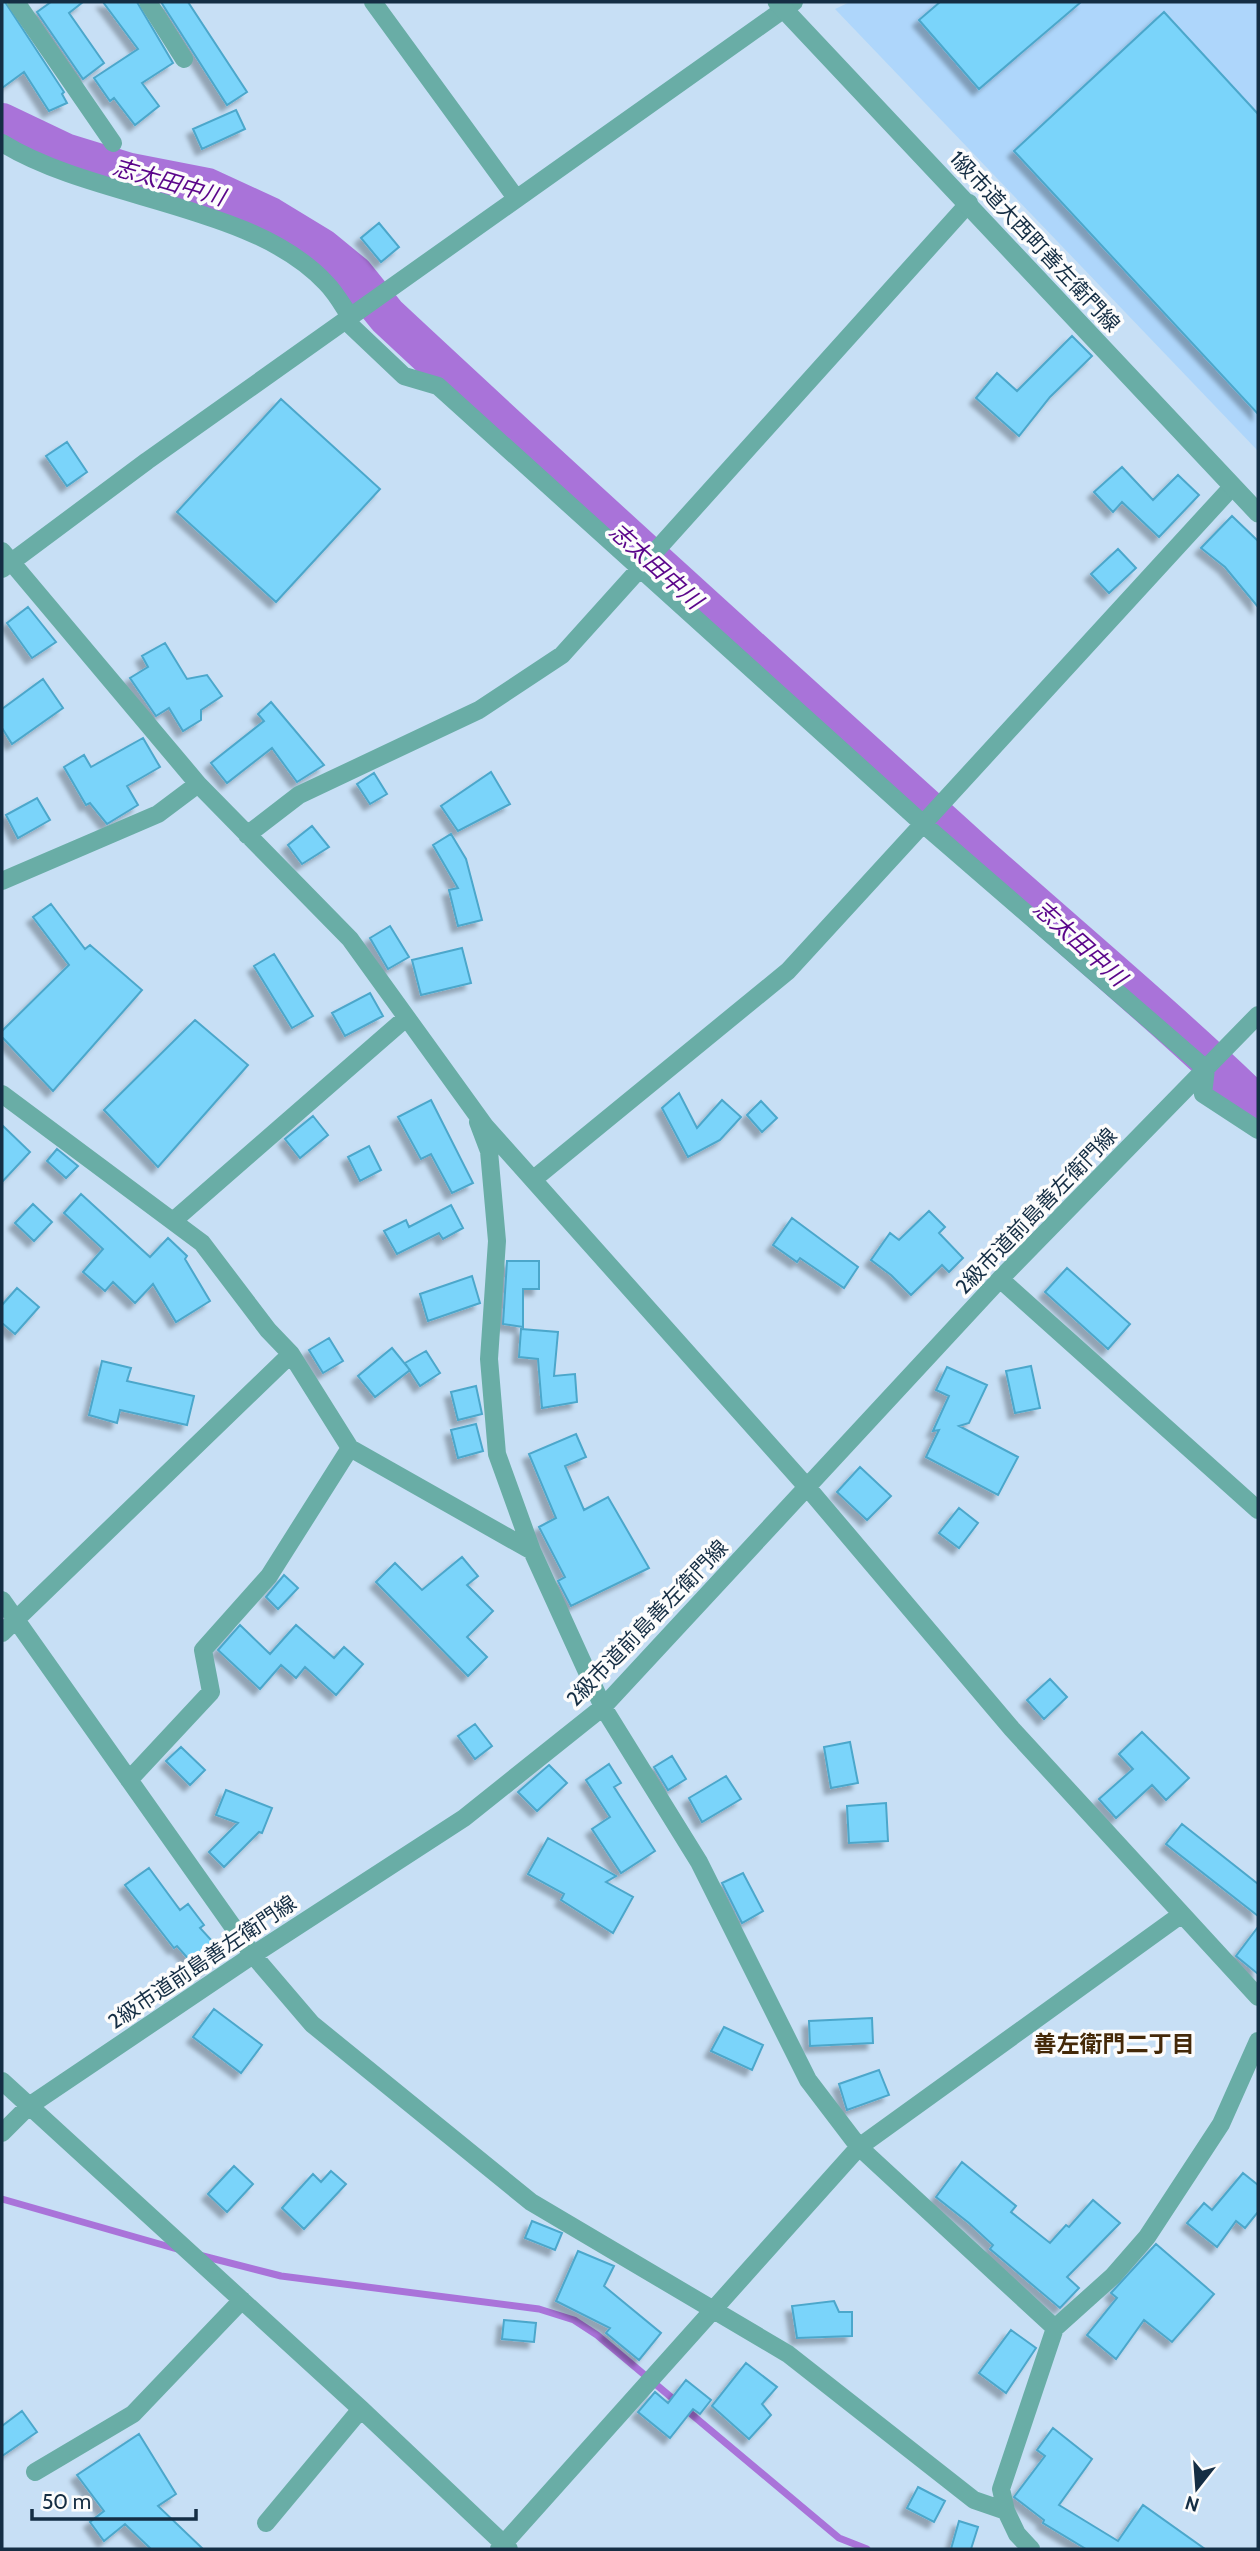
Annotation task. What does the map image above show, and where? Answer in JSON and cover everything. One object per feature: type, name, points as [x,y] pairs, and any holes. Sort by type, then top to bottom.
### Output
[{"type":"street","points":[[16,2],[113,143]]},
{"type":"street","points":[[148,2],[184,59]]},
{"type":"street","points":[[373,2],[516,198]]},
{"type":"street","points":[[785,4],[353,316],[5,560],[198,784],[350,939],[474,1110],[807,1487],[1012,1729],[1258,1997]]},
{"type":"street","name":"1級市道大西町善左衛門線","points":[[785,4],[1258,513]]},
{"type":"street","points":[[2,143],[17,153],[91,181],[274,243],[326,282],[404,376],[438,386],[922,822],[1206,1069],[1203,1094],[1258,1130]]},
{"type":"street","points":[[247,835],[299,795],[479,710],[562,655],[969,203]]},
{"type":"street","points":[[535,1178],[788,971],[1232,487]]},
{"type":"street","points":[[2,881],[159,814],[198,784]]},
{"type":"street","name":"2級市道前島善左衛門線","points":[[2,2133],[29,2106],[253,1955],[464,1818],[603,1707],[1000,1279],[1258,1015]]},
{"type":"street","points":[[173,1221],[405,1018]]},
{"type":"street","points":[[2,1094],[202,1243],[268,1330],[291,1354],[349,1448],[532,1551]]},
{"type":"street","points":[[474,1110],[489,1151],[497,1241],[489,1359],[497,1454],[532,1551],[603,1707],[699,1862],[808,2080],[859,2147],[1055,2328]]},
{"type":"street","points":[[1000,1279],[1258,1510]]},
{"type":"street","points":[[2,1633],[291,1354]]},
{"type":"street","points":[[129,1780],[211,1692],[203,1650],[269,1576],[349,1448]]},
{"type":"street","points":[[2,1600],[253,1955],[312,2024],[531,2202],[788,2354],[974,2500],[1006,2511]]},
{"type":"street","points":[[2,2081],[361,2409],[504,2548],[859,2147],[1182,1914]]},
{"type":"street","points":[[1031,2549],[1014,2541],[1002,2489],[1055,2328],[1113,2276],[1147,2237],[1221,2124],[1258,2041]]},
{"type":"street","points":[[35,2472],[133,2414],[242,2300]]},
{"type":"street","points":[[266,2523],[361,2409]]},
{"type":"shaded area","points":[[850,2],[1258,2],[1258,451],[835,9]]},
{"type":"building","points":[[2,2],[5,2],[64,92],[62,94],[67,103],[49,111],[24,72],[2,88]]},
{"type":"building","points":[[51,2],[83,2],[69,13],[104,63],[83,79],[37,12]]},
{"type":"building","points":[[103,2],[137,2],[173,63],[142,83],[159,106],[135,125],[114,98],[110,101],[94,78],[138,49]]},
{"type":"building","points":[[161,2],[188,2],[247,92],[227,105]]},
{"type":"building","points":[[940,2],[1081,2],[979,89],[919,20]]},
{"type":"building","points":[[1164,12],[1258,114],[1258,414],[1014,151]]},
{"type":"building","points":[[236,110],[245,129],[202,149],[193,129]]},
{"type":"building","points":[[379,223],[399,247],[381,262],[361,238]]},
{"type":"building","points":[[1072,336],[1092,356],[1050,397],[1019,436],[976,398],[997,373],[1017,391]]},
{"type":"building","points":[[281,399],[380,489],[276,602],[177,512]]},
{"type":"building","points":[[67,442],[87,472],[67,486],[46,456]]},
{"type":"building","points":[[1122,467],[1153,500],[1178,475],[1199,495],[1159,537],[1122,502],[1113,512],[1094,492]]},
{"type":"building","points":[[1232,516],[1258,541],[1258,607],[1225,567],[1201,548]]},
{"type":"building","points":[[1118,549],[1136,568],[1109,593],[1091,574]]},
{"type":"building","points":[[28,607],[56,642],[32,658],[7,623]]},
{"type":"building","points":[[165,643],[187,679],[207,675],[222,696],[201,710],[201,720],[183,731],[169,708],[156,716],[130,678],[148,667],[142,656]]},
{"type":"building","points":[[43,679],[63,708],[12,744],[2,728],[2,709]]},
{"type":"building","points":[[271,702],[324,765],[297,782],[272,748],[227,783],[211,763],[264,721],[258,714]]},
{"type":"building","points":[[143,738],[160,767],[127,786],[138,805],[107,824],[90,803],[86,805],[64,767],[84,755],[91,767]]},
{"type":"building","points":[[491,772],[510,804],[458,831],[441,806]]},
{"type":"building","points":[[374,773],[387,794],[370,804],[357,784]]},
{"type":"building","points":[[37,798],[50,820],[18,838],[6,815]]},
{"type":"building","points":[[312,826],[329,847],[302,864],[288,845]]},
{"type":"building","points":[[451,834],[466,859],[482,920],[458,926],[449,890],[458,888],[433,845]]},
{"type":"building","points":[[51,904],[85,949],[90,945],[142,990],[53,1091],[2,1037],[2,1031],[69,965],[33,917]]},
{"type":"building","points":[[390,926],[409,957],[388,969],[370,938]]},
{"type":"building","points":[[462,948],[471,983],[421,995],[412,960]]},
{"type":"building","points":[[274,954],[313,1016],[292,1028],[254,966]]},
{"type":"building","points":[[370,993],[383,1016],[345,1036],[332,1013]]},
{"type":"building","points":[[195,1020],[248,1065],[158,1167],[104,1110]]},
{"type":"building","points":[[679,1093],[697,1128],[722,1100],[741,1117],[720,1140],[688,1157],[662,1108]]},
{"type":"building","points":[[431,1100],[473,1183],[452,1193],[431,1154],[421,1159],[398,1117]]},
{"type":"building","points":[[761,1101],[777,1118],[762,1132],[747,1115]]},
{"type":"building","points":[[313,1116],[328,1135],[300,1158],[285,1139]]},
{"type":"building","points":[[2,1125],[30,1152],[2,1182]]},
{"type":"building","points":[[369,1146],[381,1170],[360,1181],[348,1157]]},
{"type":"building","points":[[57,1149],[78,1166],[66,1178],[47,1161]]},
{"type":"building","points":[[81,1194],[150,1257],[168,1238],[187,1256],[185,1259],[210,1301],[176,1322],[153,1284],[135,1303],[113,1282],[105,1291],[83,1272],[103,1249],[64,1213]]},
{"type":"building","points":[[33,1204],[52,1222],[34,1241],[15,1223]]},
{"type":"building","points":[[451,1205],[463,1228],[443,1239],[439,1233],[397,1254],[384,1231],[406,1220],[409,1227]]},
{"type":"building","points":[[929,1211],[945,1227],[939,1233],[963,1258],[949,1272],[942,1265],[911,1295],[871,1260],[890,1233],[899,1240]]},
{"type":"building","points":[[792,1218],[858,1267],[844,1288],[800,1258],[797,1262],[773,1245]]},
{"type":"building","points":[[507,1261],[539,1261],[539,1289],[523,1289],[523,1327],[503,1324]]},
{"type":"building","points":[[1067,1268],[1130,1324],[1108,1349],[1045,1292]]},
{"type":"building","points":[[472,1276],[480,1303],[428,1321],[420,1294]]},
{"type":"building","points":[[17,1288],[39,1307],[15,1334],[2,1323],[2,1305]]},
{"type":"building","points":[[521,1329],[558,1332],[554,1376],[575,1374],[577,1402],[542,1408],[538,1359],[519,1357]]},
{"type":"building","points":[[329,1338],[343,1361],[323,1373],[309,1350]]},
{"type":"building","points":[[392,1348],[410,1370],[375,1397],[358,1376]]},
{"type":"building","points":[[426,1351],[440,1373],[420,1386],[405,1363]]},
{"type":"building","points":[[102,1361],[131,1368],[127,1381],[194,1396],[187,1425],[120,1410],[117,1423],[89,1415]]},
{"type":"building","points":[[1031,1366],[1040,1408],[1015,1413],[1006,1371]]},
{"type":"building","points":[[947,1367],[987,1385],[969,1423],[959,1426],[1018,1457],[998,1495],[926,1457],[939,1430],[933,1431],[949,1396],[936,1390]]},
{"type":"building","points":[[476,1386],[482,1414],[458,1420],[451,1392]]},
{"type":"building","points":[[476,1424],[483,1451],[458,1458],[451,1430]]},
{"type":"building","points":[[576,1434],[586,1457],[565,1466],[584,1510],[608,1497],[649,1568],[571,1606],[558,1581],[565,1577],[539,1527],[556,1518],[529,1454]]},
{"type":"building","points":[[860,1467],[891,1496],[867,1520],[837,1492]]},
{"type":"building","points":[[959,1508],[978,1523],[959,1548],[939,1533]]},
{"type":"building","points":[[462,1557],[478,1576],[467,1585],[493,1611],[467,1637],[487,1657],[468,1676],[376,1582],[395,1563],[422,1590]]},
{"type":"building","points":[[284,1575],[298,1588],[278,1609],[266,1597]]},
{"type":"building","points":[[240,1625],[270,1654],[296,1625],[334,1658],[344,1647],[363,1664],[336,1695],[305,1667],[296,1678],[281,1665],[260,1689],[218,1650]]},
{"type":"building","points":[[1050,1679],[1067,1697],[1044,1719],[1027,1700]]},
{"type":"building","points":[[475,1724],[492,1746],[475,1759],[458,1736]]},
{"type":"building","points":[[1142,1732],[1189,1778],[1166,1800],[1152,1785],[1116,1818],[1099,1799],[1133,1769],[1119,1754]]},
{"type":"building","points":[[850,1742],[858,1783],[831,1788],[824,1747]]},
{"type":"building","points":[[181,1747],[205,1770],[190,1785],[166,1761]]},
{"type":"building","points":[[672,1756],[686,1779],[668,1790],[654,1767]]},
{"type":"building","points":[[609,1764],[621,1783],[614,1787],[655,1851],[621,1873],[592,1829],[610,1817],[586,1780]]},
{"type":"building","points":[[549,1765],[567,1783],[537,1811],[518,1792]]},
{"type":"building","points":[[726,1776],[741,1799],[702,1822],[689,1798]]},
{"type":"building","points":[[226,1790],[272,1808],[262,1833],[259,1832],[224,1867],[209,1852],[238,1823],[216,1815]]},
{"type":"building","points":[[886,1803],[888,1841],[849,1843],[847,1806]]},
{"type":"building","points":[[1182,1824],[1258,1884],[1258,1916],[1166,1844]]},
{"type":"building","points":[[548,1838],[616,1876],[606,1882],[633,1897],[613,1933],[561,1900],[564,1894],[528,1874]]},
{"type":"building","points":[[149,1868],[180,1910],[188,1904],[204,1925],[200,1928],[223,1953],[201,1973],[177,1946],[174,1948],[125,1885]]},
{"type":"building","points":[[743,1873],[763,1911],[742,1923],[722,1883]]},
{"type":"building","points":[[1258,1927],[1258,1974],[1236,1956]]},
{"type":"building","points":[[214,2009],[262,2045],[241,2073],[193,2037]]},
{"type":"building","points":[[872,2018],[873,2043],[810,2046],[809,2021]]},
{"type":"building","points":[[724,2027],[763,2045],[752,2070],[711,2051]]},
{"type":"building","points":[[879,2070],[889,2095],[847,2110],[839,2084]]},
{"type":"building","points":[[962,2162],[1016,2206],[1011,2212],[1050,2243],[1066,2225],[1069,2227],[1093,2200],[1120,2223],[1067,2277],[1079,2288],[1060,2308],[990,2249],[993,2245],[936,2197]]},
{"type":"building","points":[[234,2166],[253,2184],[227,2212],[208,2194]]},
{"type":"building","points":[[331,2171],[346,2184],[304,2229],[282,2208],[313,2174],[321,2182]]},
{"type":"building","points":[[1243,2173],[1258,2185],[1258,2212],[1245,2228],[1236,2221],[1217,2247],[1187,2223],[1204,2203],[1212,2210]]},
{"type":"building","points":[[532,2221],[562,2233],[555,2250],[525,2238]]},
{"type":"building","points":[[1156,2244],[1214,2294],[1172,2342],[1144,2320],[1116,2359],[1087,2335],[1117,2298],[1111,2293]]},
{"type":"building","points":[[578,2251],[614,2266],[604,2286],[661,2333],[639,2360],[606,2333],[610,2328],[556,2301]]},
{"type":"building","points":[[834,2301],[839,2312],[852,2312],[852,2336],[797,2338],[792,2306]]},
{"type":"building","points":[[504,2320],[536,2323],[534,2342],[502,2339]]},
{"type":"building","points":[[1011,2330],[1036,2348],[1006,2393],[979,2373]]},
{"type":"building","points":[[746,2363],[777,2387],[762,2404],[771,2415],[749,2439],[712,2406]]},
{"type":"building","points":[[686,2380],[711,2400],[700,2414],[693,2409],[670,2438],[638,2412],[655,2392],[668,2403]]},
{"type":"building","points":[[22,2411],[37,2432],[2,2456],[2,2426]]},
{"type":"building","points":[[1053,2428],[1092,2459],[1059,2505],[1118,2541],[1143,2505],[1205,2549],[1086,2549],[1043,2523],[1044,2520],[1014,2497],[1045,2456],[1037,2450]]},
{"type":"building","points":[[139,2434],[176,2494],[158,2506],[203,2549],[151,2549],[125,2524],[104,2541],[90,2522],[104,2511],[77,2475]]},
{"type":"building","points":[[918,2487],[945,2501],[934,2522],[907,2508]]},
{"type":"building","points":[[959,2521],[978,2527],[971,2549],[951,2549]]},
{"type":"waterway","name":"志太田中川","points":[[2,123],[65,153],[130,173],[207,188],[270,217],[321,248],[354,275],[387,316],[605,517],[972,850],[1188,1040],[1258,1106]]},
{"type":"waterway","points":[[2,2199],[177,2249]]},
{"type":"waterway","points":[[199,2255],[281,2276],[539,2309],[574,2320],[597,2335],[839,2538],[867,2549]]},
{"type":"district","name":"善左衛門二丁目","points":[[1114,2044]]}]
